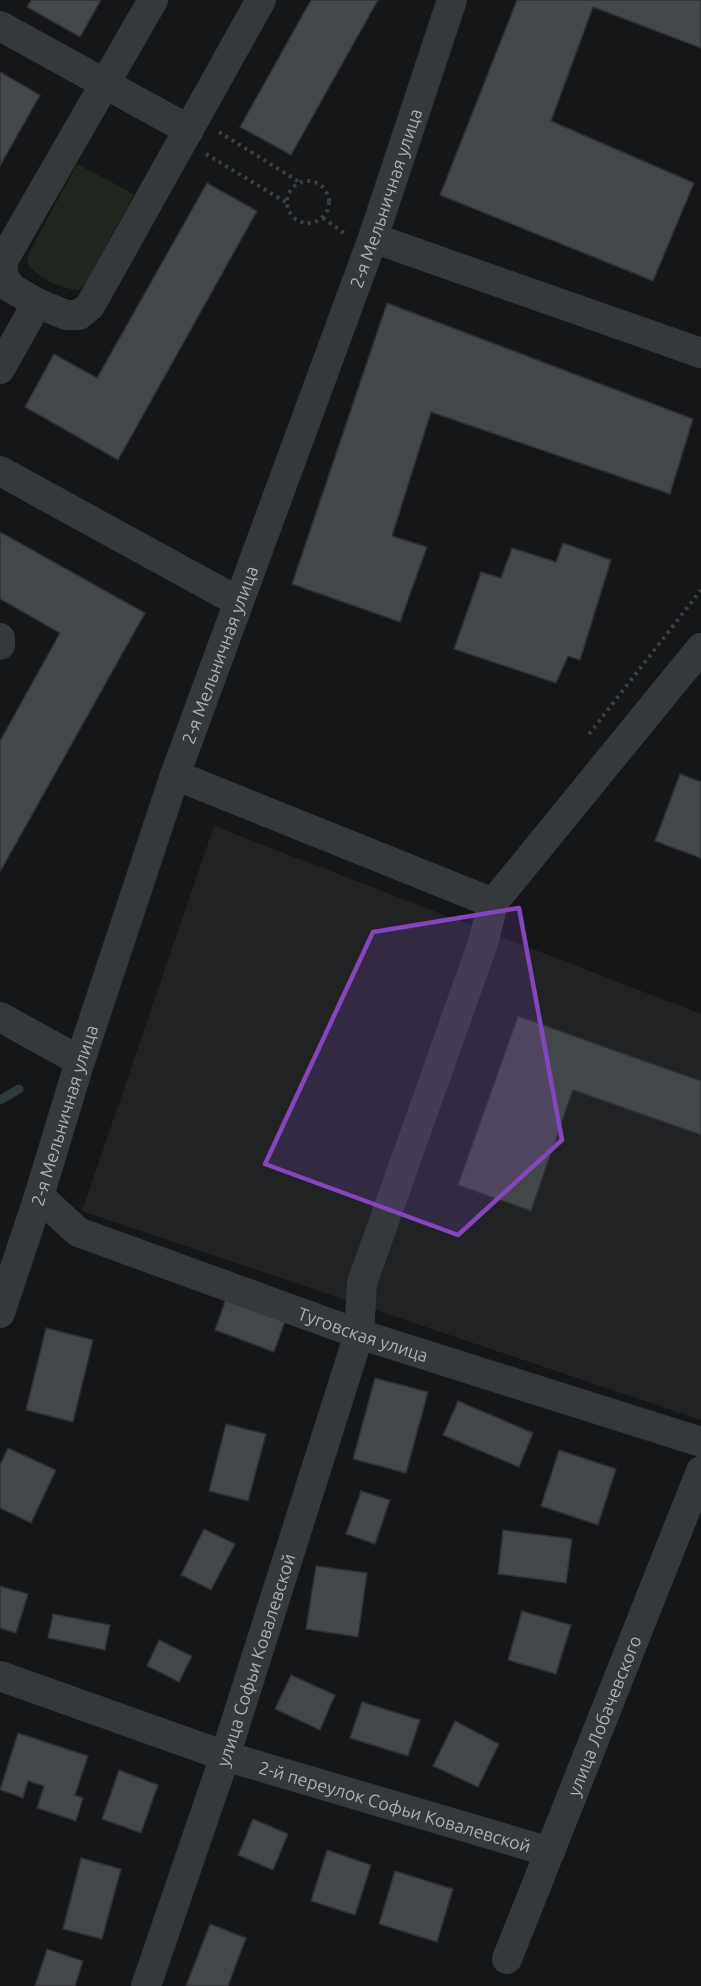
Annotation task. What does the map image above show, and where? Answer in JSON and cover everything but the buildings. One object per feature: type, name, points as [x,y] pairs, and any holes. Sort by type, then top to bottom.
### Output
[{"type":"street","points":[[153,0],[4,259],[2,274],[11,288],[37,303],[66,315],[79,315],[90,306],[261,0]]},
{"type":"street","name":"2-я Мельничная улица","points":[[0,1313],[80,1061],[175,775],[373,238],[452,0]]},
{"type":"street","points":[[0,26],[189,129]]},
{"type":"street","points":[[373,238],[701,353]]},
{"type":"street","points":[[0,369],[37,303]]},
{"type":"street","points":[[0,471],[239,602]]},
{"type":"street","points":[[0,639],[0,645]]},
{"type":"street","points":[[175,775],[493,903],[701,648]]},
{"type":"street","name":"улица Софьи Ковалевской","points":[[146,1986],[225,1756],[359,1334],[362,1283],[483,943],[493,903]]},
{"type":"street","points":[[0,1017],[80,1061]]},
{"type":"street","name":"Туговская улица","points":[[39,1196],[78,1232],[359,1334],[701,1442]]},
{"type":"street","name":"улица Лобачевского","points":[[507,1959],[701,1471]]},
{"type":"street","name":"2-й переулок Софьи Ковалевской","points":[[0,1676],[225,1756],[550,1852]]},
{"type":"path","points":[[189,129],[301,183]]},
{"type":"path","points":[[189,129],[287,202],[293,217],[300,222],[308,224],[323,218],[328,211],[329,203],[324,188],[309,181],[293,187],[287,202]]},
{"type":"path","points":[[589,734],[701,590]]},
{"type":"highlighted area","points":[[519,908],[562,1140],[458,1235],[265,1164],[373,932]]},
{"type":"shaded area","points":[[77,164],[134,194],[86,283],[79,290],[50,282],[37,274],[27,263],[29,253]]},
{"type":"shaded area","points":[[214,826],[701,1014],[701,1420],[82,1211]]},
{"type":"waterway","points":[[0,1100],[19,1089]]}]
